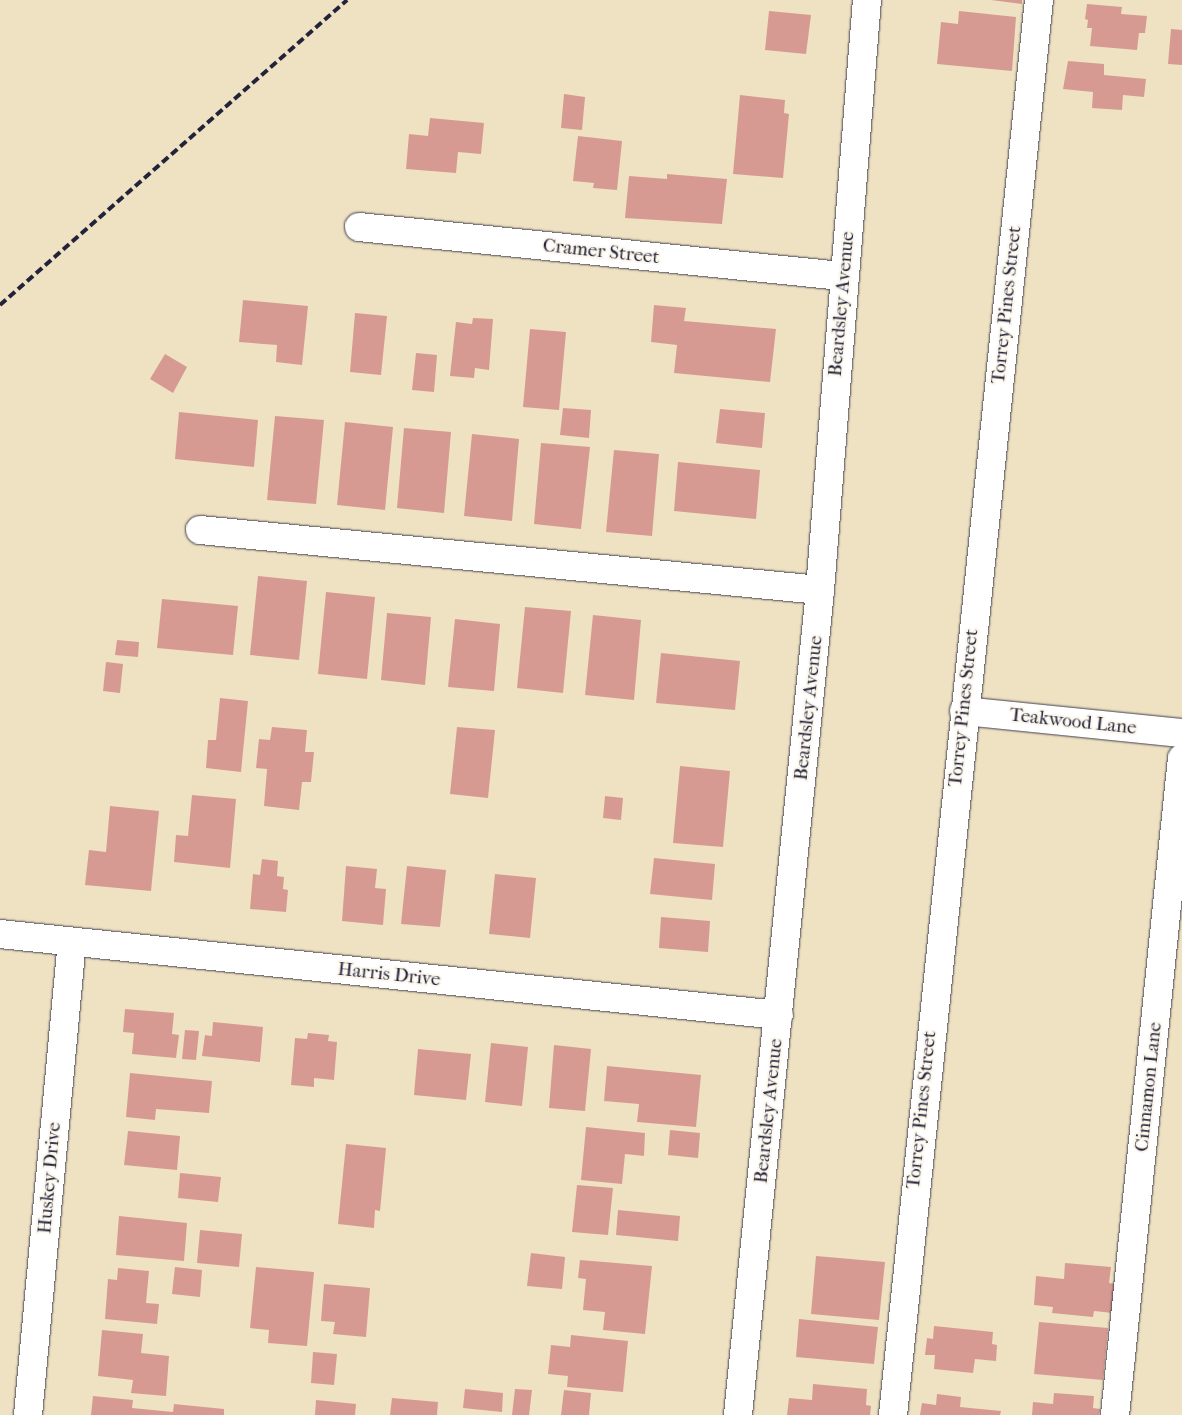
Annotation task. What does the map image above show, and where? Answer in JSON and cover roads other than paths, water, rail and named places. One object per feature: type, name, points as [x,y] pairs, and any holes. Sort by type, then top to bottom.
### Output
[{"type":"street","name":"Beardsley Avenue","points":[[738,1415],[820,590],[844,276],[868,0]]},
{"type":"street","name":"Torrey Pines Street","points":[[893,1415],[964,711],[1039,0]]},
{"type":"street","name":"Cramer Street","points":[[359,227],[844,276]]},
{"type":"street","points":[[200,530],[820,590]]},
{"type":"street","name":"Teakwood Lane","points":[[964,711],[1182,733]]},
{"type":"street","name":"Cinnamon Lane","points":[[1115,1415],[1175,909],[1182,758]]},
{"type":"street","name":"Harris Drive","points":[[0,934],[778,1015]]},
{"type":"street","name":"Huskey Drive","points":[[28,1415],[72,942]]},
{"type":"railway","points":[[0,305],[347,0]]}]
